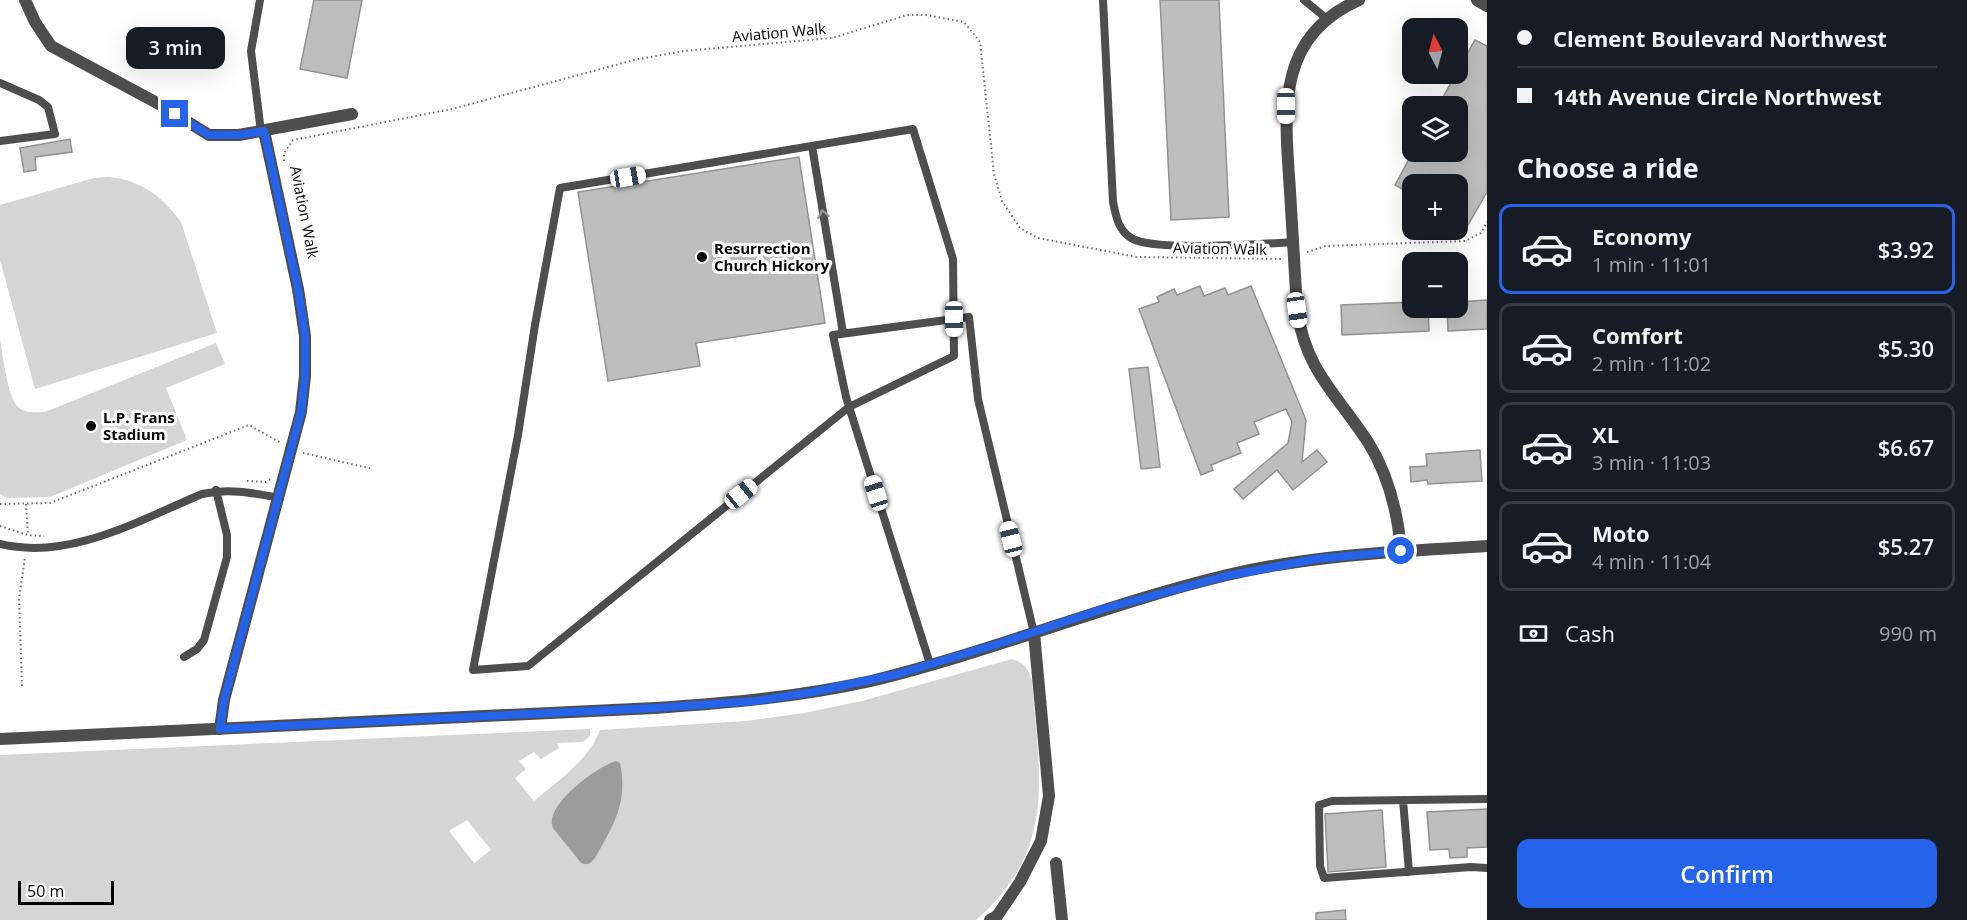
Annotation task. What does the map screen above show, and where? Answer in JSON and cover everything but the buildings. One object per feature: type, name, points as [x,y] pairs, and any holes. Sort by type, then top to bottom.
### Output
[{"type":"street","points":[[25,0],[35,22],[51,46],[75,61],[159,104],[209,135],[239,135],[352,114]]},
{"type":"street","points":[[1359,0],[1327,19],[1304,46],[1293,69],[1287,94],[1286,124],[1298,320],[1308,353],[1318,374],[1369,443],[1389,485],[1401,551]]},
{"type":"street","points":[[1477,0],[1487,6]]},
{"type":"street","points":[[220,729],[224,700],[280,498],[301,412],[305,376],[305,336],[298,289],[262,131]]},
{"type":"street","points":[[0,739],[655,708],[756,701],[859,683],[1034,633],[1103,609],[1226,576],[1316,559],[1487,546]]},
{"type":"street","points":[[990,920],[997,916],[1020,882],[1041,841],[1049,796],[1034,633]]},
{"type":"street","points":[[1056,863],[1062,920]]},
{"type":"lane","points":[[260,0],[251,51],[262,131]]},
{"type":"lane","points":[[1103,0],[1113,202],[1118,226],[1131,238],[1150,245],[1293,242]]},
{"type":"lane","points":[[1304,0],[1327,19]]},
{"type":"lane","points":[[0,83],[39,100],[48,107],[55,134],[0,141]]},
{"type":"lane","points":[[913,129],[953,259],[954,356],[849,407],[528,666],[473,670],[518,435],[560,188],[812,146],[913,129]]},
{"type":"lane","points":[[812,146],[843,333]]},
{"type":"lane","points":[[930,664],[849,407],[833,335],[969,317],[978,399],[1034,633]]},
{"type":"lane","points":[[0,544],[26,548],[74,544],[96,538],[216,490],[239,491],[280,498]]},
{"type":"lane","points":[[184,657],[197,649],[204,640],[227,556],[227,535],[216,490]]},
{"type":"lane","points":[[1487,799],[1332,801],[1319,804],[1320,866],[1324,878],[1487,868]]},
{"type":"lane","points":[[1402,800],[1409,872]]},
{"type":"path","name":"Aviation Walk","points":[[284,164],[284,153],[293,140],[453,109],[634,60],[684,51],[832,38],[907,15],[926,15],[964,22],[980,42],[993,174],[1002,201],[1020,228],[1038,238],[1137,257],[1272,260],[1294,257],[1326,246],[1466,241],[1481,234],[1487,222]]},
{"type":"path","points":[[0,504],[50,503],[249,425],[281,443],[279,449]]},
{"type":"path","points":[[305,444],[303,453],[373,469]]},
{"type":"path","points":[[247,481],[266,482],[273,478]]},
{"type":"path","points":[[0,526],[28,536],[26,504]]},
{"type":"path","points":[[22,686],[19,599],[25,555]]},
{"type":"shaded area","points":[[107,177],[130,181],[150,191],[181,222],[217,333],[35,389],[0,260],[0,205],[94,178]]},
{"type":"shaded area","name":"L.P. Frans Stadium","points":[[0,339],[6,375],[14,402],[24,411],[31,412],[45,412],[216,343],[225,364],[166,388],[187,440],[50,497],[7,498],[0,494]]},
{"type":"shaded area","points":[[1012,659],[1023,665],[1029,673],[1032,680],[1039,779],[1032,838],[1020,866],[1002,893],[976,920],[0,920],[0,755],[590,729],[590,736],[583,742],[557,743],[559,748],[541,759],[534,752],[519,761],[526,769],[515,778],[534,801],[580,761],[600,730],[746,721],[804,713],[862,701]],"holes":[[[467,820],[491,850],[474,863],[449,831]]]},
{"type":"shaded area","points":[[616,761],[620,763],[622,777],[618,813],[595,858],[589,864],[583,864],[553,828],[552,819],[556,809],[573,788],[596,771]]},
{"type":"place","name":"Resurrection Church Hickory","points":[[702,257]]},
{"type":"place","name":"L.P. Frans Stadium","points":[[91,426]]},
{"type":"route","points":[[175,114],[209,135],[239,135],[264,131],[298,289],[305,336],[305,376],[301,412],[280,498],[224,700],[220,729],[756,701],[813,692],[898,674],[1103,609],[1226,576],[1316,559],[1401,551]]}]
